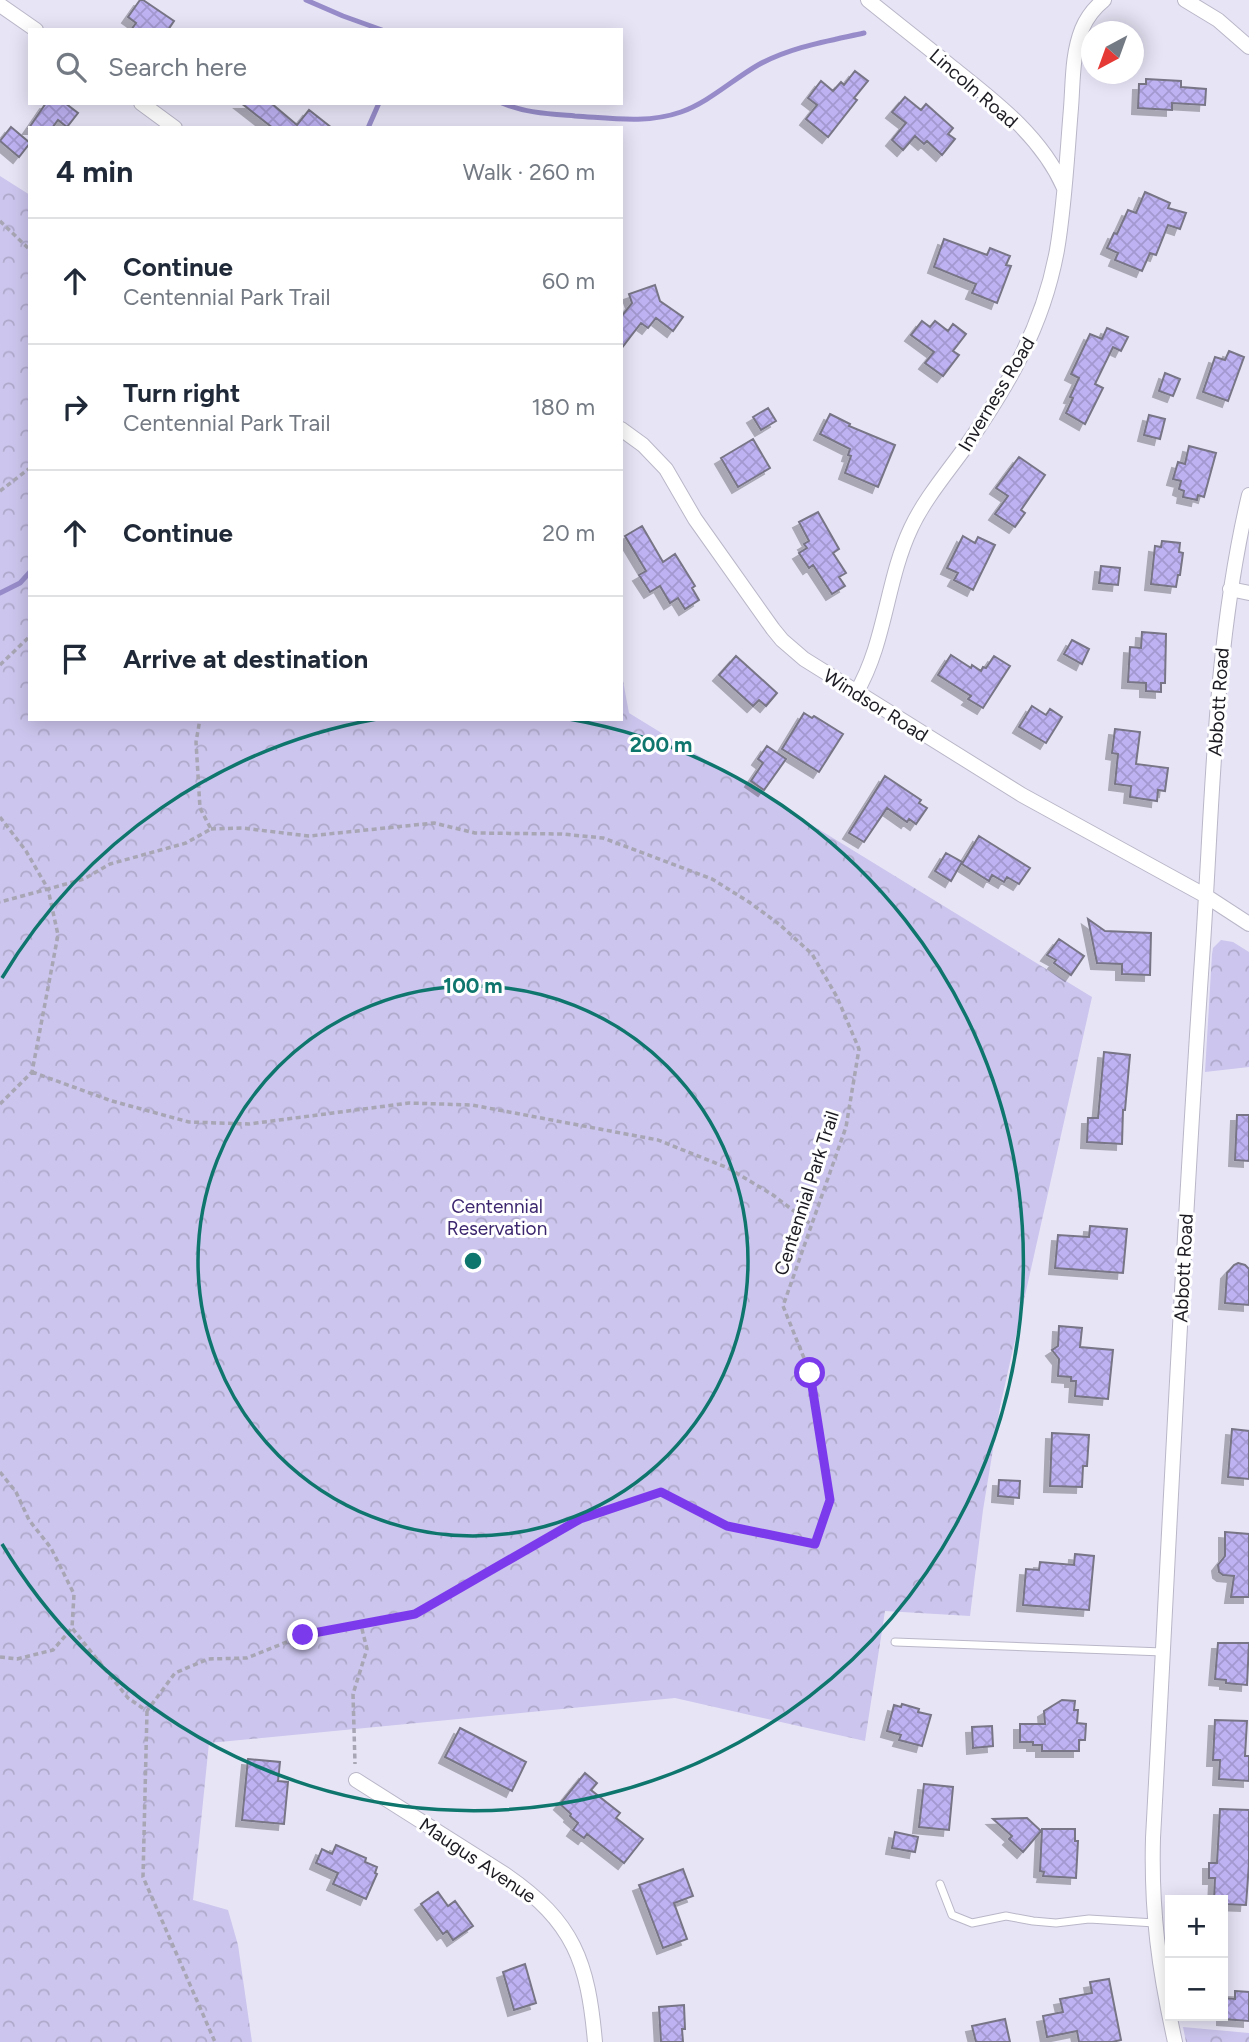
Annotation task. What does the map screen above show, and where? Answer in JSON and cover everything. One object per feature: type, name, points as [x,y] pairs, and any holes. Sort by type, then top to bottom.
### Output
[{"type":"street","name":"Lincoln Road","points":[[867,0],[971,81],[1012,118],[1041,150],[1059,177],[1064,190]]},
{"type":"street","name":"Inverness Road","points":[[856,693],[872,660],[897,566],[912,525],[989,413],[1034,330],[1055,260],[1076,50],[1086,20],[1104,0]]},
{"type":"street","points":[[1185,0],[1217,20],[1249,47]]},
{"type":"street","points":[[0,5],[33,28]]},
{"type":"street","points":[[144,105],[173,126]]},
{"type":"street","name":"Windsor Road","points":[[623,430],[643,445],[666,470],[695,519],[782,640],[810,664],[1022,795],[1206,897],[1249,924]]},
{"type":"street","name":"Abbott Road","points":[[1175,2042],[1163,1985],[1155,1923],[1153,1838],[1187,1180],[1217,694],[1230,589],[1249,495]]},
{"type":"street","points":[[1230,589],[1249,593]]},
{"type":"street","name":"Maugus Avenue","points":[[356,1780],[506,1875],[536,1897],[547,1909],[566,1934],[580,1960],[589,1989],[595,2042]]},
{"type":"lane","points":[[895,1642],[1163,1652]]},
{"type":"lane","points":[[940,1884],[952,1915],[972,1923],[1006,1916],[1056,1923],[1089,1919],[1155,1923]]},
{"type":"path","points":[[0,221],[28,248]]},
{"type":"path","points":[[0,491],[28,470]]},
{"type":"path","points":[[0,665],[28,638]]},
{"type":"path","points":[[200,721],[197,779],[200,808],[211,829]]},
{"type":"path","points":[[0,817],[26,851],[48,889],[58,935],[32,1072],[0,1104]]},
{"type":"path","name":"Centennial Park Trail","points":[[0,902],[84,879],[110,864],[186,843],[211,829],[243,828],[309,836],[434,823],[475,833],[562,834],[604,838],[712,879],[750,902],[812,954],[838,998],[859,1049],[846,1127],[783,1306],[810,1373],[830,1500],[815,1544],[727,1526],[661,1492],[580,1519],[415,1614],[361,1625]]},
{"type":"path","points":[[32,1072],[112,1101],[189,1122],[249,1124],[409,1103],[472,1105],[658,1140],[728,1168],[773,1195],[811,1225]]},
{"type":"path","points":[[0,1472],[16,1492],[29,1520],[51,1548],[74,1594],[72,1628],[53,1650],[17,1659],[0,1657]]},
{"type":"path","points":[[215,2042],[143,1877],[147,1711],[175,1674],[208,1659],[247,1658],[303,1635],[361,1625],[367,1649],[353,1694],[356,1780]]},
{"type":"path","points":[[72,1628],[128,1698],[147,1711]]},
{"type":"green space","name":"Centennial Reservation","points":[[0,176],[28,194],[28,721],[623,721],[623,681],[629,713],[1092,997],[1000,1407],[983,1510],[970,1616],[885,1611],[865,1741],[675,1698],[209,1743],[193,1900],[228,1910],[238,1945],[252,2042],[0,2042]]},
{"type":"green space","points":[[1221,940],[1233,942],[1249,952],[1249,1067],[1205,1072],[1212,954],[1213,948]]},
{"type":"green space","points":[[1183,2027],[1249,2033],[1249,2042],[1186,2042]]},
{"type":"building","points":[[140,0],[143,0],[174,21],[169,28],[132,28],[136,23],[128,17]]},
{"type":"building","points":[[855,71],[868,81],[828,137],[806,119],[817,105],[808,98],[821,81],[833,91],[841,82],[844,85]]},
{"type":"building","points":[[1146,79],[1181,81],[1181,87],[1206,89],[1205,105],[1172,103],[1172,110],[1138,108],[1139,84],[1146,84]]},
{"type":"building","points":[[905,97],[921,110],[926,104],[953,128],[948,134],[955,139],[942,155],[927,141],[924,144],[915,136],[903,150],[892,140],[906,123],[892,112]]},
{"type":"building","points":[[45,105],[68,105],[78,113],[68,126],[58,120],[54,126],[30,126]]},
{"type":"building","points":[[244,105],[273,105],[297,125],[309,110],[329,126],[270,126]]},
{"type":"building","points":[[11,127],[28,141],[28,146],[19,157],[0,141]]},
{"type":"building","points":[[1145,192],[1170,203],[1168,208],[1186,213],[1180,229],[1168,225],[1156,255],[1150,253],[1142,271],[1115,260],[1118,253],[1107,248],[1128,210],[1136,213]]},
{"type":"building","points":[[944,239],[987,255],[990,248],[1010,256],[1006,265],[1011,266],[997,303],[972,293],[976,284],[934,267]]},
{"type":"building","points":[[655,285],[660,301],[683,317],[673,331],[656,318],[648,328],[641,323],[623,346],[623,314],[632,303],[629,294]]},
{"type":"building","points":[[922,321],[930,327],[935,321],[948,331],[953,324],[966,334],[953,351],[959,355],[943,376],[925,363],[934,352],[911,335]]},
{"type":"building","points":[[1107,328],[1128,337],[1121,351],[1113,347],[1095,384],[1103,388],[1085,424],[1066,413],[1079,378],[1071,374],[1090,334],[1102,339]]},
{"type":"building","points":[[1229,351],[1244,357],[1228,401],[1203,392],[1215,357],[1225,360]]},
{"type":"building","points":[[1165,373],[1180,379],[1173,396],[1159,391]]},
{"type":"building","points":[[768,408],[776,421],[761,430],[753,417]]},
{"type":"building","points":[[830,414],[850,424],[849,426],[895,445],[878,487],[845,473],[851,456],[848,455],[850,449],[820,434]]},
{"type":"building","points":[[1149,415],[1165,419],[1160,439],[1144,435]]},
{"type":"building","points":[[753,439],[770,468],[738,487],[721,458]]},
{"type":"building","points":[[1189,446],[1216,453],[1204,497],[1198,495],[1197,500],[1183,497],[1184,491],[1179,489],[1181,481],[1173,479],[1178,462],[1185,464]]},
{"type":"building","points":[[1019,457],[1045,475],[1021,510],[1025,513],[1015,527],[995,514],[1008,496],[996,488]]},
{"type":"building","points":[[818,512],[839,549],[833,553],[846,573],[839,577],[845,586],[832,594],[813,565],[809,568],[799,553],[807,548],[804,544],[809,541],[799,522]]},
{"type":"building","points":[[642,526],[663,562],[675,554],[695,586],[692,588],[699,600],[685,609],[678,598],[670,603],[660,586],[650,592],[639,575],[646,571],[625,536]]},
{"type":"building","points":[[963,536],[975,543],[978,537],[995,545],[973,590],[954,580],[958,573],[947,568]]},
{"type":"building","points":[[1162,541],[1180,543],[1179,552],[1183,553],[1176,587],[1151,584],[1155,546],[1161,547]]},
{"type":"building","points":[[1101,566],[1120,568],[1118,585],[1099,583]]},
{"type":"building","points":[[1142,632],[1166,634],[1165,683],[1161,683],[1161,692],[1146,691],[1146,683],[1128,682],[1130,647],[1141,648]]},
{"type":"building","points":[[1072,640],[1089,649],[1082,664],[1064,654]]},
{"type":"building","points":[[951,655],[981,671],[994,656],[1010,666],[983,708],[968,699],[971,696],[938,675]]},
{"type":"building","points":[[736,656],[777,693],[766,706],[759,700],[753,706],[719,675]]},
{"type":"building","points":[[1032,706],[1046,715],[1050,709],[1062,717],[1046,743],[1019,727]]},
{"type":"building","points":[[804,713],[843,734],[819,772],[782,749]]},
{"type":"building","points":[[1115,729],[1140,732],[1136,764],[1168,768],[1165,791],[1158,790],[1157,801],[1130,797],[1131,786],[1115,784],[1118,754],[1112,753]]},
{"type":"building","points":[[767,746],[786,759],[764,790],[751,781],[763,763],[758,759]]},
{"type":"building","points":[[885,776],[921,800],[919,803],[927,808],[916,824],[909,819],[907,822],[887,808],[864,842],[849,833]]},
{"type":"building","points":[[979,836],[1030,868],[1019,884],[1007,877],[1004,882],[992,875],[989,881],[962,864]]},
{"type":"building","points":[[946,853],[962,862],[951,881],[935,871]]},
{"type":"building","points":[[1088,919],[1105,931],[1151,933],[1150,975],[1122,974],[1122,964],[1097,963]]},
{"type":"building","points":[[1059,939],[1084,956],[1071,975],[1047,955]]},
{"type":"building","points":[[1104,1052],[1130,1055],[1122,1144],[1087,1142],[1088,1118],[1098,1118]]},
{"type":"building","points":[[1237,1115],[1249,1115],[1249,1161],[1235,1160]]},
{"type":"building","points":[[1090,1226],[1127,1229],[1123,1273],[1055,1268],[1058,1235],[1089,1237]]},
{"type":"building","points":[[1238,1263],[1249,1269],[1249,1305],[1225,1303],[1227,1273]]},
{"type":"building","points":[[1059,1326],[1082,1328],[1080,1347],[1113,1350],[1108,1399],[1075,1396],[1076,1381],[1071,1381],[1071,1377],[1058,1376],[1059,1359],[1052,1350],[1058,1346]]},
{"type":"building","points":[[1232,1429],[1249,1431],[1249,1479],[1228,1477]]},
{"type":"building","points":[[1052,1433],[1089,1435],[1087,1466],[1083,1466],[1082,1487],[1050,1486]]},
{"type":"building","points":[[999,1480],[1020,1481],[1019,1498],[998,1496]]},
{"type":"building","points":[[1225,1532],[1249,1534],[1249,1597],[1231,1597],[1234,1576],[1219,1572],[1218,1565],[1225,1556]]},
{"type":"building","points":[[1075,1554],[1094,1556],[1089,1610],[1023,1605],[1026,1569],[1039,1570],[1040,1562],[1074,1565]]},
{"type":"building","points":[[1218,1643],[1249,1643],[1247,1685],[1215,1679]]},
{"type":"building","points":[[1062,1700],[1075,1701],[1074,1710],[1078,1710],[1077,1723],[1086,1724],[1085,1740],[1079,1740],[1079,1751],[1042,1751],[1042,1745],[1020,1742],[1020,1724],[1045,1724],[1044,1711]]},
{"type":"building","points":[[902,1704],[931,1715],[922,1746],[899,1740],[901,1735],[887,1731],[894,1705],[901,1707]]},
{"type":"building","points":[[1215,1720],[1247,1721],[1245,1756],[1249,1756],[1249,1781],[1219,1779],[1220,1760],[1213,1760]]},
{"type":"building","points":[[992,1726],[993,1746],[973,1748],[972,1727]]},
{"type":"building","points":[[460,1728],[526,1762],[512,1791],[445,1757]]},
{"type":"building","points":[[248,1759],[280,1762],[278,1781],[288,1782],[284,1824],[242,1820]]},
{"type":"building","points":[[585,1773],[597,1783],[591,1790],[620,1813],[616,1818],[643,1839],[624,1863],[587,1834],[584,1838],[573,1830],[578,1823],[560,1804]]},
{"type":"building","points":[[924,1784],[953,1787],[949,1830],[919,1827]]},
{"type":"building","points":[[1220,1809],[1249,1810],[1246,1905],[1228,1904],[1228,1895],[1214,1895],[1215,1878],[1209,1878],[1209,1863],[1217,1863]]},
{"type":"building","points":[[1027,1818],[1041,1831],[1023,1852],[1009,1839],[1012,1836],[993,1819]]},
{"type":"building","points":[[1042,1829],[1075,1829],[1075,1841],[1078,1841],[1076,1878],[1043,1876],[1044,1872],[1040,1871]]},
{"type":"building","points":[[895,1832],[918,1837],[915,1852],[892,1848]]},
{"type":"building","points":[[336,1845],[366,1858],[365,1862],[377,1867],[377,1874],[366,1899],[333,1884],[338,1873],[316,1863],[322,1849],[332,1854]]},
{"type":"building","points":[[683,1869],[693,1896],[674,1903],[687,1939],[663,1948],[639,1885]]},
{"type":"building","points":[[438,1892],[448,1906],[455,1901],[473,1926],[453,1940],[447,1931],[443,1934],[421,1904]]},
{"type":"building","points":[[525,1964],[536,2003],[514,2010],[503,1972]]},
{"type":"building","points":[[1109,1979],[1121,2040],[1079,2042],[1077,2031],[1047,2037],[1043,2016],[1063,2012],[1060,1999],[1092,1993],[1090,1982]]},
{"type":"building","points":[[1235,1991],[1249,1992],[1249,2021],[1228,2019],[1228,1998],[1235,1999]]},
{"type":"building","points":[[684,2005],[683,2042],[661,2042],[659,2007]]},
{"type":"building","points":[[1005,2019],[1010,2042],[976,2042],[972,2026]]},
{"type":"waterway","points":[[306,0],[376,28]]},
{"type":"waterway","points":[[508,105],[547,114],[575,116],[628,119],[668,116],[701,103],[771,59],[810,45],[864,33]]},
{"type":"waterway","points":[[369,126],[378,105]]},
{"type":"waterway","points":[[0,593],[20,583],[28,574]]},
{"type":"route","points":[[303,1635],[415,1614],[580,1519],[661,1492],[727,1526],[815,1544],[830,1500],[810,1373]]}]
